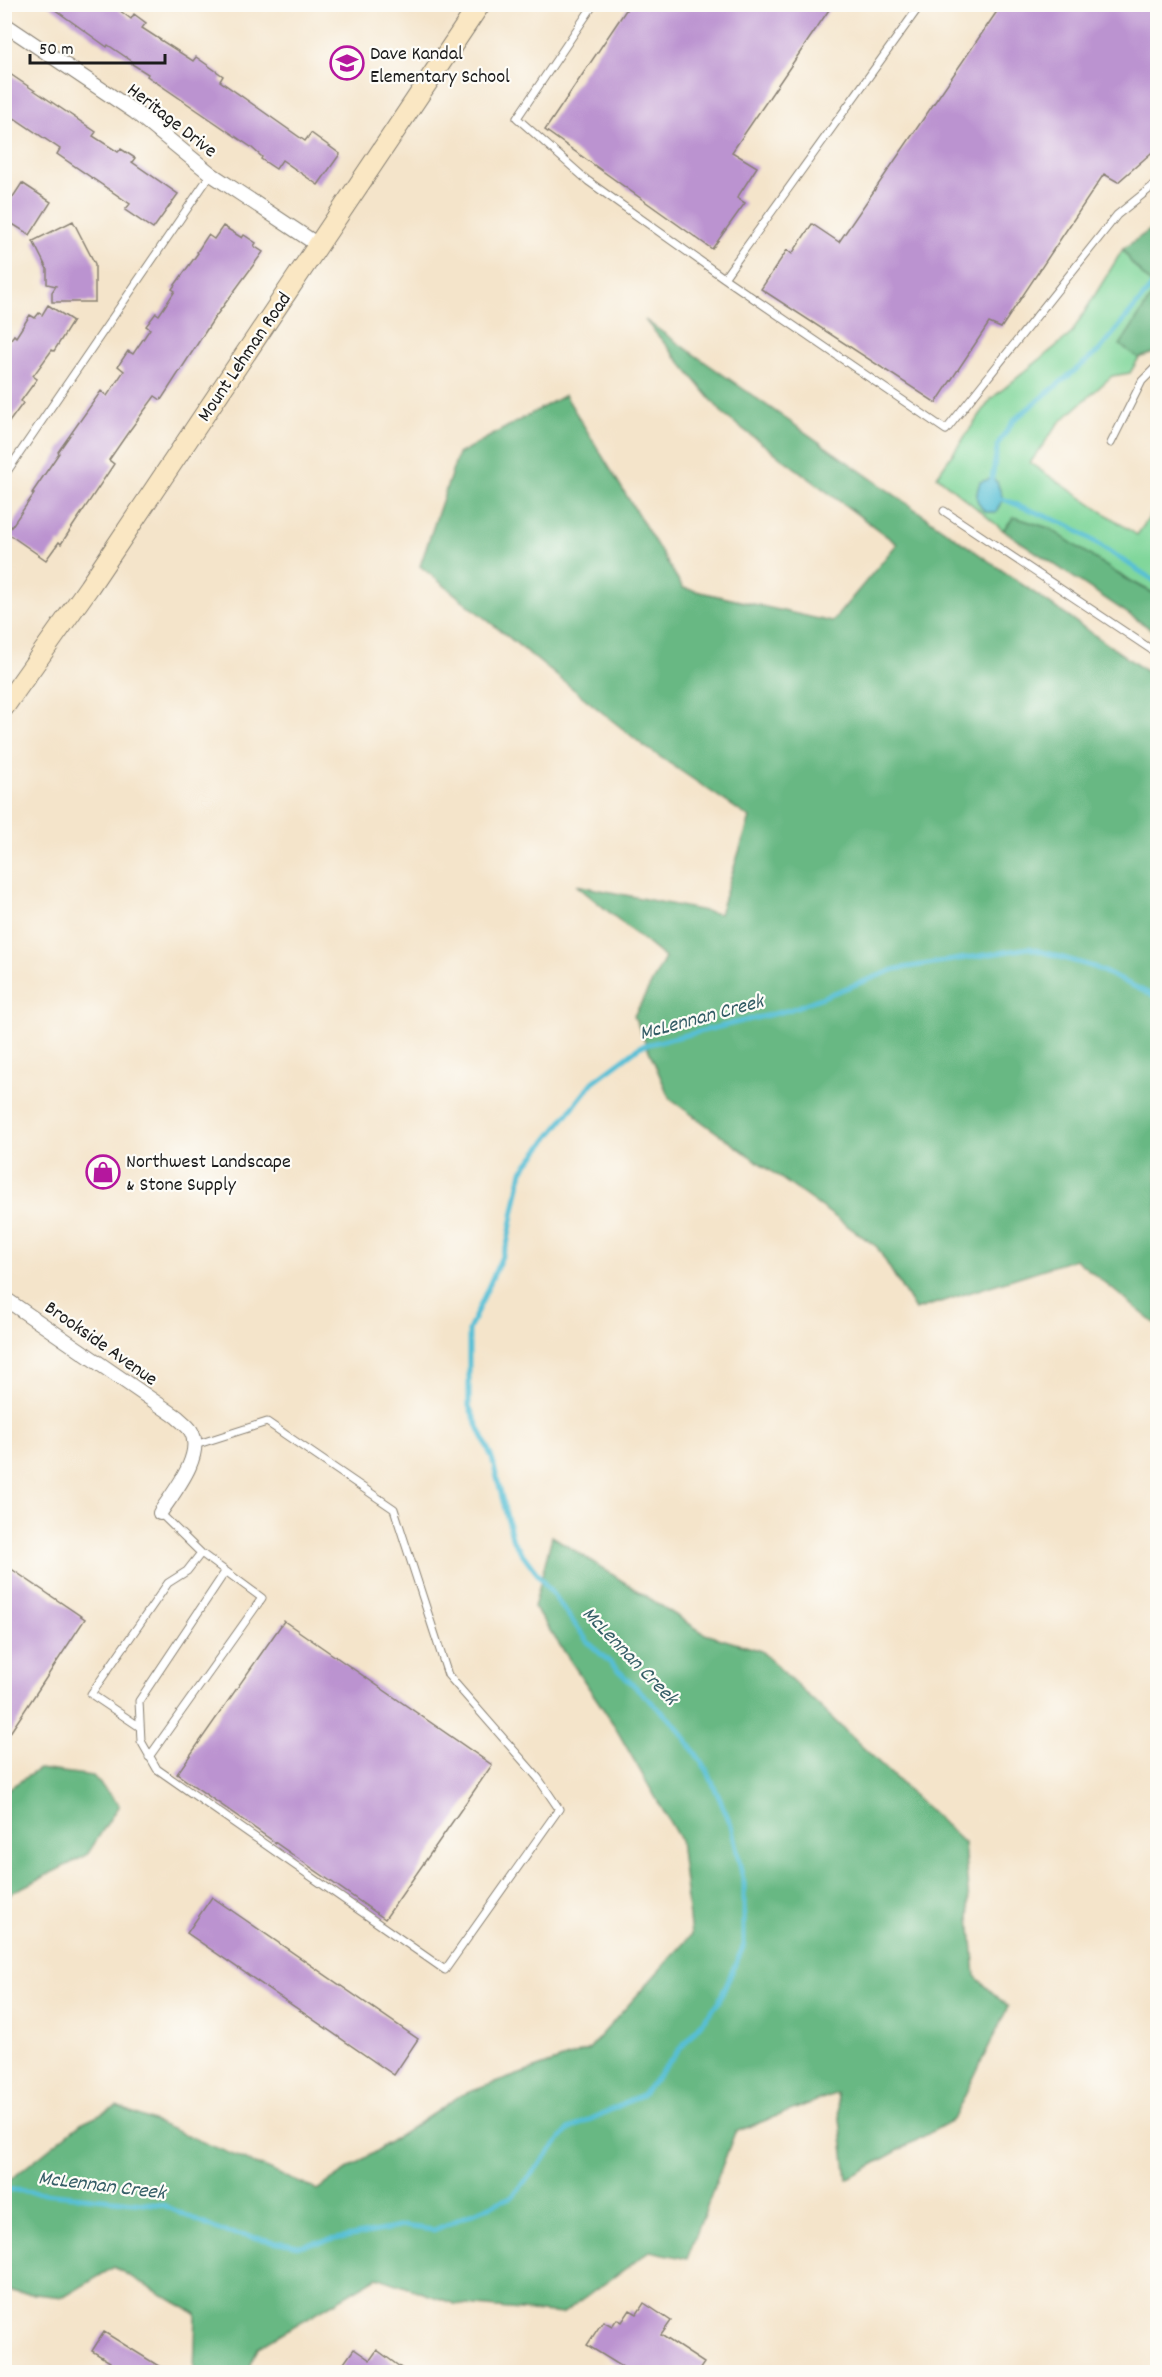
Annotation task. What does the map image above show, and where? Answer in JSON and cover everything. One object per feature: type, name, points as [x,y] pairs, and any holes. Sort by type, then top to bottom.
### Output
[{"type":"main road","name":"Mount Lehman Road","points":[[4,707],[89,586],[480,4]]},
{"type":"street","name":"Heritage Drive","points":[[4,24],[135,112],[212,174],[318,245]]},
{"type":"street","name":"Brookside Avenue","points":[[4,1298],[177,1417],[190,1430],[195,1445]]},
{"type":"street","points":[[160,1513],[184,1476],[191,1462],[195,1445]]},
{"type":"lane","points":[[594,4],[517,118],[588,181],[724,278],[946,430],[1117,215],[1158,182]]},
{"type":"lane","points":[[724,278],[921,4]]},
{"type":"lane","points":[[4,476],[212,174]]},
{"type":"lane","points":[[1111,443],[1142,381],[1158,365]]},
{"type":"lane","points":[[944,511],[1158,654]]},
{"type":"lane","points":[[195,1445],[267,1422],[394,1509],[448,1676],[538,1778],[559,1809],[445,1970],[157,1769],[149,1757],[141,1741],[139,1701],[225,1572]]},
{"type":"lane","points":[[149,1757],[262,1598],[201,1553],[160,1513]]},
{"type":"lane","points":[[140,1727],[91,1694],[168,1582],[187,1571],[201,1553]]},
{"type":"green space","points":[[1157,225],[1157,352],[1139,358],[1120,345],[1156,290],[1131,262],[1123,249]]},
{"type":"green space","points":[[1123,249],[1131,262],[1156,290],[1121,344],[1139,358],[1130,373],[1112,376],[1058,424],[1030,463],[1137,535],[1153,512],[1157,515],[1157,595],[1014,517],[1003,530],[937,476],[991,399],[1071,334]]},
{"type":"green space","points":[[645,320],[1157,679],[1157,1325],[1075,1259],[915,1310],[877,1247],[670,1099],[634,1016],[665,958],[576,885],[719,914],[750,818],[644,746],[420,566],[458,454],[565,395],[683,588],[832,622],[897,544],[724,415]]},
{"type":"green space","points":[[1014,517],[1049,528],[1124,578],[1157,595],[1157,633],[1003,530]]},
{"type":"green space","points":[[552,1536],[705,1634],[761,1651],[964,1843],[975,1976],[1008,2007],[953,2120],[847,2179],[837,2093],[735,2132],[687,2259],[650,2251],[562,2314],[455,2304],[377,2277],[258,2347],[248,2372],[194,2372],[196,2314],[114,2267],[64,2297],[5,2291],[5,2184],[81,2123],[117,2106],[317,2190],[461,2095],[588,2050],[691,1935],[680,1840],[612,1722],[534,1607]]},
{"type":"green space","points":[[39,1769],[93,1776],[119,1805],[87,1855],[5,1896],[5,1791]]},
{"type":"water","points":[[992,478],[997,482],[1003,499],[996,512],[986,512],[978,502],[977,491],[980,482]]},
{"type":"building","points":[[47,4],[111,4],[131,19],[134,14],[146,23],[142,28],[193,61],[196,57],[223,76],[220,81],[305,141],[311,133],[340,154],[318,185],[282,160],[276,169],[261,159],[262,157],[251,147],[147,76],[148,74],[132,64],[133,62],[108,45],[107,47]]},
{"type":"building","points":[[630,4],[833,4],[732,152],[757,167],[737,198],[745,203],[712,249],[545,130]]},
{"type":"building","points":[[1002,4],[1158,4],[1158,147],[1118,182],[1104,174],[1001,328],[989,323],[936,403],[761,289],[787,250],[792,254],[812,224],[839,242]]},
{"type":"building","points":[[4,70],[96,132],[93,136],[118,152],[121,149],[135,158],[132,162],[178,194],[153,229],[125,210],[130,204],[57,154],[60,149],[4,111]]},
{"type":"building","points":[[22,183],[51,202],[30,235],[6,220],[11,212],[5,209]]},
{"type":"building","points":[[73,221],[95,264],[95,302],[52,302],[52,292],[56,286],[47,284],[47,269],[33,241]]},
{"type":"building","points":[[223,226],[242,238],[244,235],[256,243],[254,246],[263,252],[213,320],[161,400],[155,396],[127,434],[109,460],[114,464],[61,544],[59,542],[46,560],[7,533],[34,494],[32,493],[58,452],[101,391],[107,396],[124,371],[118,366],[128,351],[133,354],[150,329],[146,326],[156,313],[159,315],[175,291],[172,289],[208,235],[214,239]]},
{"type":"building","points":[[48,305],[73,321],[54,351],[52,350],[33,376],[37,379],[4,429],[4,348],[14,335],[16,337],[30,315],[35,318],[39,313],[42,315]]},
{"type":"building","points":[[4,1564],[85,1619],[4,1742]]},
{"type":"building","points":[[284,1621],[492,1765],[385,1919],[177,1774]]},
{"type":"building","points":[[212,1897],[418,2039],[394,2075],[187,1933]]},
{"type":"building","points":[[644,2303],[671,2321],[661,2335],[704,2363],[697,2373],[632,2373],[587,2345],[603,2321],[612,2326],[617,2319],[622,2322],[630,2310],[637,2314]]},
{"type":"building","points":[[104,2332],[170,2373],[103,2373],[110,2362],[92,2351]]},
{"type":"building","points":[[354,2349],[370,2360],[377,2350],[408,2373],[337,2373]]},
{"type":"waterway","points":[[992,478],[998,444],[1014,420],[1099,351],[1158,279]]},
{"type":"waterway","points":[[1003,499],[1070,526],[1158,583]]},
{"type":"waterway","name":"McLennan Creek","points":[[4,2189],[163,2205],[220,2231],[299,2246],[404,2226],[434,2230],[513,2196],[568,2130],[642,2095],[718,2003],[744,1945],[744,1883],[731,1825],[707,1770],[676,1725],[588,1642],[513,1541],[492,1458],[469,1406],[469,1330],[507,1245],[522,1171],[593,1082],[641,1046],[789,1010],[896,969],[1029,948],[1094,967],[1158,998]]},
{"type":"place","name":"Dave Kandal Elementary School","points":[[347,63]]},
{"type":"place","name":"Northwest Landscape & Stone Supply","points":[[103,1172]]}]
